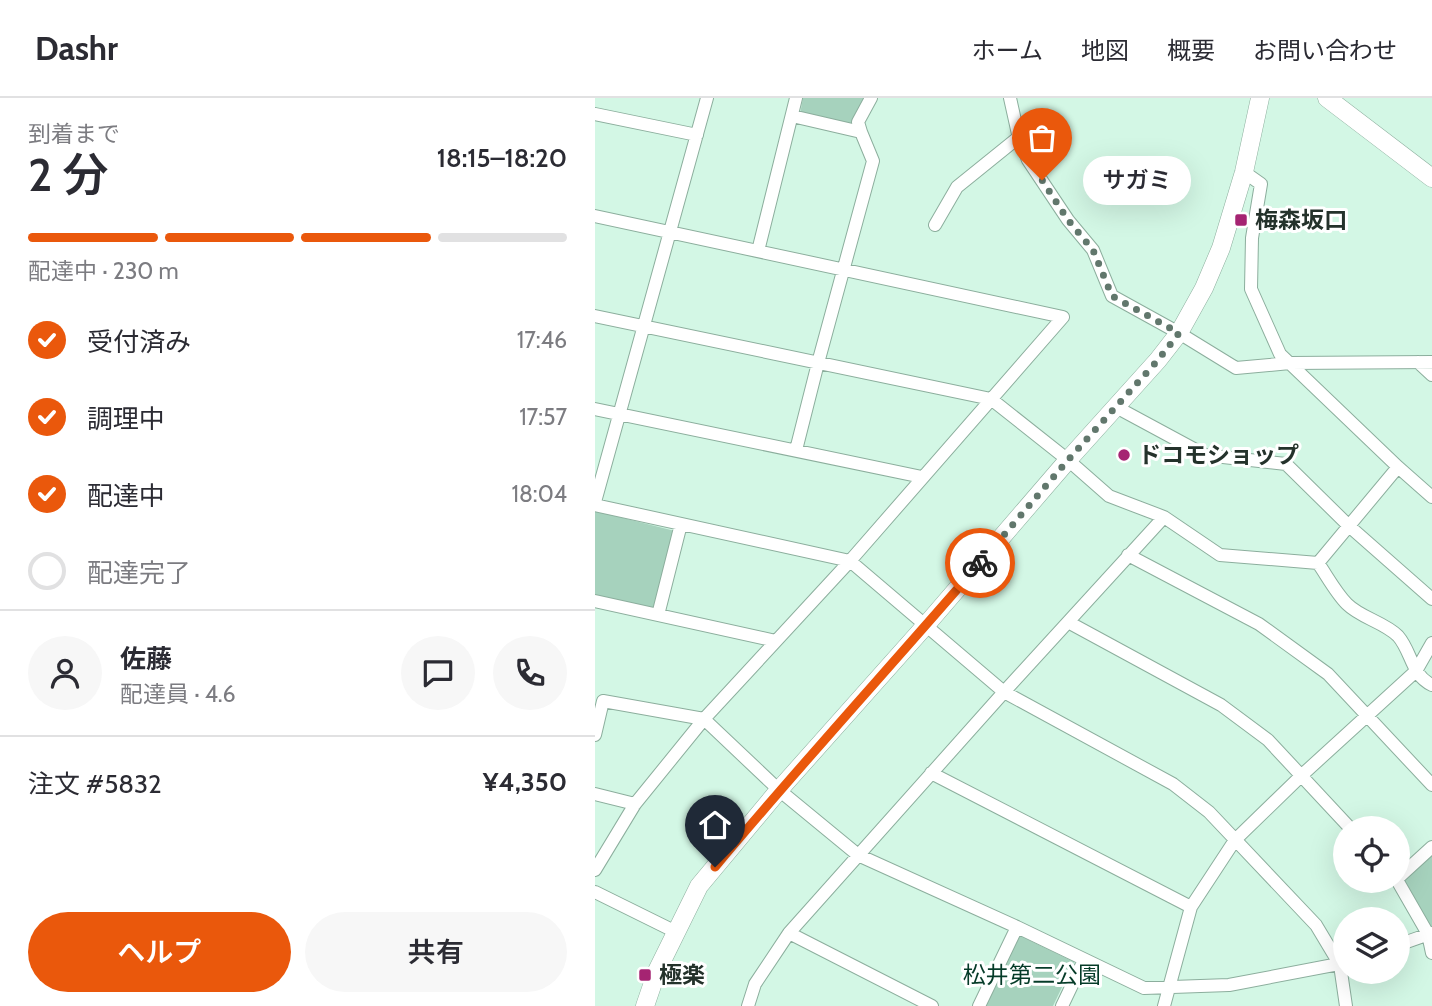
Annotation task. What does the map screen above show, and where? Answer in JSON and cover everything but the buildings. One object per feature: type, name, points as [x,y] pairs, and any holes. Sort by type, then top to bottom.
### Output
[{"type":"main road","points":[[645,1006],[656,971],[699,886],[779,790],[1179,333],[1204,288],[1221,248],[1244,172],[1260,98]]},
{"type":"main road","points":[[1327,98],[1432,178]]},
{"type":"street","points":[[707,98],[595,504],[850,561],[1004,692],[1173,784],[1209,812],[1316,925],[1333,950]]},
{"type":"street","points":[[758,251],[796,98]]},
{"type":"street","points":[[796,450],[873,161],[858,122],[871,98]]},
{"type":"street","points":[[1010,98],[1019,137],[1028,160],[1068,220],[1093,250],[1112,296],[1236,368],[1290,363],[1432,362]]},
{"type":"street","points":[[595,114],[697,135]]},
{"type":"street","points":[[792,116],[861,132]]},
{"type":"street","points":[[935,225],[957,187],[1019,137]]},
{"type":"street","points":[[1244,172],[1261,184],[1252,239],[1251,289],[1280,354],[1432,497]]},
{"type":"street","points":[[595,216],[1063,317],[850,561],[704,719],[635,804],[595,870]]},
{"type":"street","points":[[595,316],[991,399],[1109,495],[1164,517],[1220,555],[1318,563],[1347,603],[1396,634],[1405,645],[1416,671],[1424,681],[1432,685]]},
{"type":"street","points":[[1417,362],[1432,375]]},
{"type":"street","points":[[1116,407],[1205,455],[1286,464],[1349,526],[1432,599]]},
{"type":"street","points":[[595,409],[922,477]]},
{"type":"street","points":[[1318,563],[1398,467]]},
{"type":"street","points":[[748,1006],[755,984],[789,933],[1164,517]]},
{"type":"street","points":[[658,615],[681,524]]},
{"type":"street","points":[[1128,555],[1259,624],[1328,674],[1432,785]]},
{"type":"street","points":[[595,601],[776,641]]},
{"type":"street","points":[[1068,622],[1221,705],[1268,740],[1339,816]]},
{"type":"street","points":[[1164,1006],[1191,907],[1235,839],[1416,671],[1432,643]]},
{"type":"street","points":[[595,735],[603,701],[704,719],[779,790],[858,855],[1144,988],[1229,985],[1333,966]]},
{"type":"street","points":[[931,773],[1191,907]]},
{"type":"street","points":[[595,794],[635,804]]},
{"type":"street","points":[[1410,868],[1432,847]]},
{"type":"street","points":[[595,892],[676,932]]},
{"type":"street","points":[[1406,893],[1430,934],[1432,953]]},
{"type":"street","points":[[979,1006],[1017,927]]},
{"type":"street","points":[[789,933],[932,1006]]},
{"type":"street","points":[[1410,940],[1430,934]]},
{"type":"street","points":[[1062,1006],[1084,960]]},
{"type":"street","points":[[1344,984],[1346,1006]]},
{"type":"green space","points":[[803,98],[865,98],[850,124],[800,114]]},
{"type":"green space","points":[[595,511],[675,531],[655,610],[595,595]]},
{"type":"green space","points":[[1432,847],[1432,928],[1429,929],[1408,893],[1410,867]]},
{"type":"green space","name":"松井第二公園","points":[[1020,936],[1074,962],[1053,1006],[983,1006],[1015,939]]},
{"type":"way so far","points":[[980,563],[1179,333],[1112,296],[1093,250],[1068,220],[1042,180]]},
{"type":"place","name":"サガミ","points":[[1042,180]]},
{"type":"place","name":"梅森坂口","points":[[1241,220]]},
{"type":"place","name":"ドコモショップ","points":[[1124,455]]},
{"type":"place","name":"極楽","points":[[645,975]]},
{"type":"route","points":[[715,867],[779,790],[980,563]]}]
